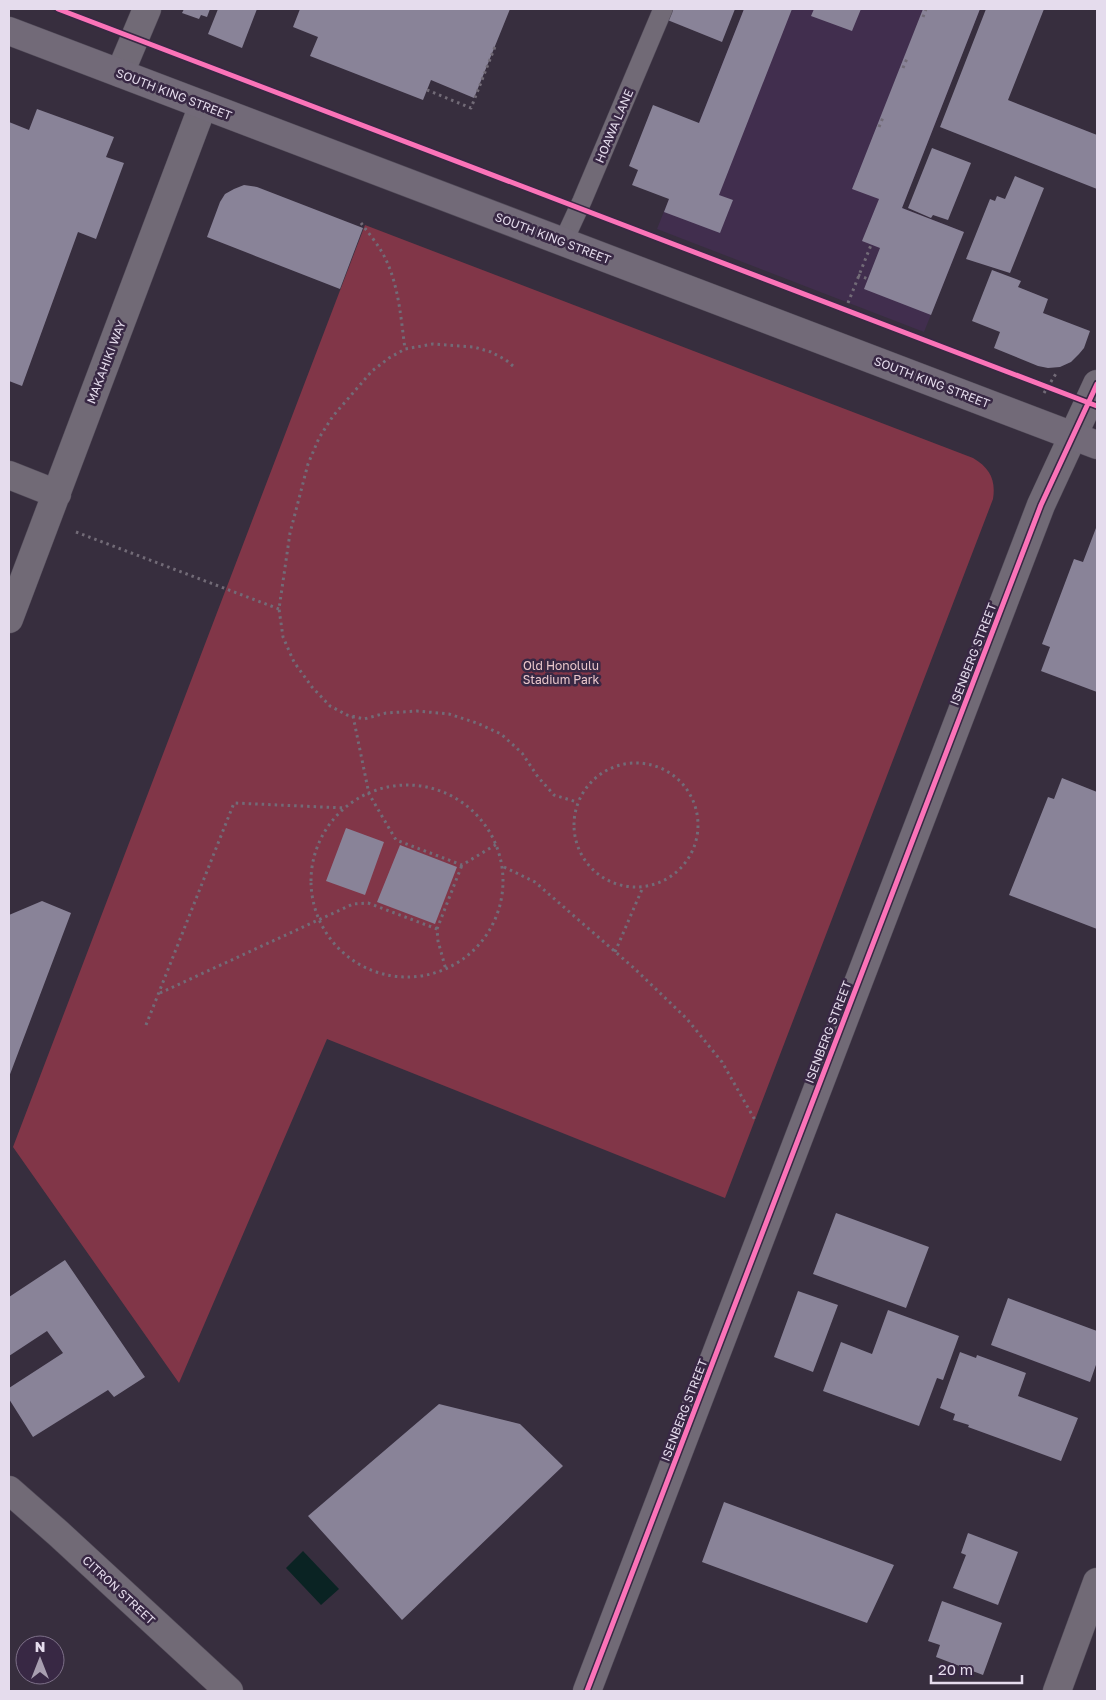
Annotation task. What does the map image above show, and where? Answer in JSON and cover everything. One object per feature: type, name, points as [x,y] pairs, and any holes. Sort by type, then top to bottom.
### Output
[{"type":"main road","name":"SOUTH KING STREET","points":[[9,31],[1085,440]]},
{"type":"street","points":[[120,73],[147,9]]},
{"type":"street","name":"MAKAHIKI WAY","points":[[9,619],[203,105]]},
{"type":"street","name":"ISENBERG STREET","points":[[587,1691],[1040,505],[1085,440],[1093,393]]},
{"type":"street","points":[[9,475],[57,494]]},
{"type":"street","name":"CITRON STREET","points":[[9,1490],[228,1691]]},
{"type":"street","points":[[1057,1691],[1097,1582]]},
{"type":"lane","name":"HOAWA LANE","points":[[563,242],[663,9]]},
{"type":"path","points":[[923,17],[926,9]]},
{"type":"path","points":[[426,90],[471,108],[496,44]]},
{"type":"path","points":[[903,68],[908,56]]},
{"type":"path","points":[[879,127],[884,115]]},
{"type":"path","points":[[361,223],[386,260],[394,282],[405,349]]},
{"type":"path","points":[[848,303],[871,245]]},
{"type":"path","points":[[858,275],[868,279]]},
{"type":"path","points":[[513,366],[492,352],[474,347],[433,344],[405,349],[372,371],[333,416],[319,438],[308,464],[290,533],[279,609],[283,638],[294,662],[312,687],[330,706],[347,715],[364,719],[386,713],[417,711],[449,714],[477,723],[501,734],[522,753],[538,777],[554,795],[577,802]]},
{"type":"path","points":[[1043,393],[1045,386],[1057,372]]},
{"type":"path","points":[[1045,386],[1093,393]]},
{"type":"path","points":[[76,532],[279,609]]},
{"type":"path","points":[[353,716],[369,794],[396,840],[462,865]]},
{"type":"path","points":[[642,762],[663,768],[681,781],[693,798],[698,819],[697,840],[688,860],[673,875],[654,885],[643,886],[634,887],[614,884],[597,874],[583,860],[575,841],[573,822],[577,802],[587,785],[602,772],[621,764],[642,762]]},
{"type":"path","points":[[415,785],[447,793],[475,812],[495,838],[504,867],[504,898],[494,926],[476,951],[446,970],[422,977],[392,977],[363,968],[338,950],[317,921],[310,890],[313,856],[327,826],[344,808],[351,802],[381,788],[415,785]]},
{"type":"path","points":[[146,1026],[234,803],[344,808]]},
{"type":"path","points":[[446,970],[437,929],[462,865],[497,844]]},
{"type":"path","points":[[504,867],[535,882],[615,952],[687,1019],[722,1062],[755,1120]]},
{"type":"path","points":[[615,952],[643,886]]},
{"type":"path","points":[[160,993],[353,904],[368,903],[437,929]]},
{"type":"shaded area","points":[[744,9],[980,9],[902,208],[964,232],[924,332],[657,229]]},
{"type":"shaded area","points":[[303,1551],[339,1589],[321,1605],[286,1568]]},
{"type":"green space","name":"Old Honolulu Stadium Park","points":[[365,225],[973,458],[988,470],[994,486],[993,499],[725,1198],[327,1039],[179,1383],[13,1147]]},
{"type":"building","points":[[184,9],[210,9],[207,17],[201,15],[199,19],[182,13]]},
{"type":"building","points":[[218,9],[257,9],[242,48],[208,34]]},
{"type":"building","points":[[300,9],[510,9],[474,98],[431,80],[423,100],[310,56],[318,37],[293,27]]},
{"type":"building","points":[[669,9],[735,9],[722,42],[665,19]]},
{"type":"building","points":[[744,9],[792,9],[719,195],[733,200],[720,233],[664,212],[669,199],[632,185],[638,170],[629,166],[653,105],[699,123]]},
{"type":"building","points":[[814,9],[861,9],[852,31],[811,16]]},
{"type":"building","points":[[923,9],[980,9],[902,208],[964,232],[931,315],[864,289],[880,248],[862,241],[879,199],[852,189]]},
{"type":"building","points":[[986,9],[1044,9],[1008,100],[1097,135],[1097,189],[940,127]]},
{"type":"building","points":[[37,109],[114,137],[106,157],[124,163],[96,239],[78,232],[22,386],[9,381],[9,122],[29,130]]},
{"type":"building","points":[[932,148],[971,163],[948,220],[933,215],[931,218],[908,208]]},
{"type":"building","points":[[1015,176],[1044,188],[1010,273],[966,259],[990,199],[995,201],[997,196],[1005,199]]},
{"type":"building","points":[[244,185],[257,187],[363,228],[340,289],[207,237],[220,202],[225,194]]},
{"type":"building","points":[[992,270],[1021,281],[1018,287],[1048,299],[1043,313],[1090,331],[1084,348],[1071,362],[1060,367],[1048,368],[1038,366],[994,348],[1000,332],[972,321]]},
{"type":"building","points":[[1096,528],[1097,692],[1041,671],[1050,647],[1042,644],[1074,559],[1083,562]]},
{"type":"building","points":[[1062,778],[1097,792],[1097,929],[1009,895],[1048,797],[1054,799]]},
{"type":"building","points":[[346,828],[384,842],[365,895],[326,881]]},
{"type":"building","points":[[400,845],[457,867],[435,924],[377,902]]},
{"type":"building","points":[[42,901],[71,913],[9,1077],[9,915]]},
{"type":"building","points":[[836,1213],[929,1247],[906,1308],[813,1274]]},
{"type":"building","points":[[65,1260],[145,1377],[114,1397],[108,1390],[33,1437],[9,1399],[9,1388],[63,1353],[47,1331],[9,1356],[9,1297]]},
{"type":"building","points":[[798,1291],[838,1305],[813,1372],[774,1357]]},
{"type":"building","points":[[1008,1298],[1097,1331],[1097,1362],[1090,1382],[991,1345]]},
{"type":"building","points":[[888,1310],[959,1336],[943,1380],[937,1378],[919,1426],[823,1391],[841,1342],[872,1354]]},
{"type":"building","points":[[960,1352],[976,1358],[977,1355],[1026,1373],[1018,1396],[1078,1418],[1061,1461],[968,1427],[969,1425],[953,1420],[955,1414],[940,1408]]},
{"type":"building","points":[[439,1404],[520,1424],[563,1466],[402,1620],[308,1516]]},
{"type":"building","points":[[724,1502],[894,1565],[867,1623],[702,1562]]},
{"type":"building","points":[[968,1533],[1018,1552],[998,1605],[953,1588],[966,1555],[961,1553]]},
{"type":"building","points":[[942,1601],[1002,1623],[983,1675],[936,1657],[940,1645],[928,1641]]},
{"type":"cycle path","points":[[58,9],[1097,406]]},
{"type":"cycle path","points":[[587,1691],[1041,505],[1097,384]]}]
